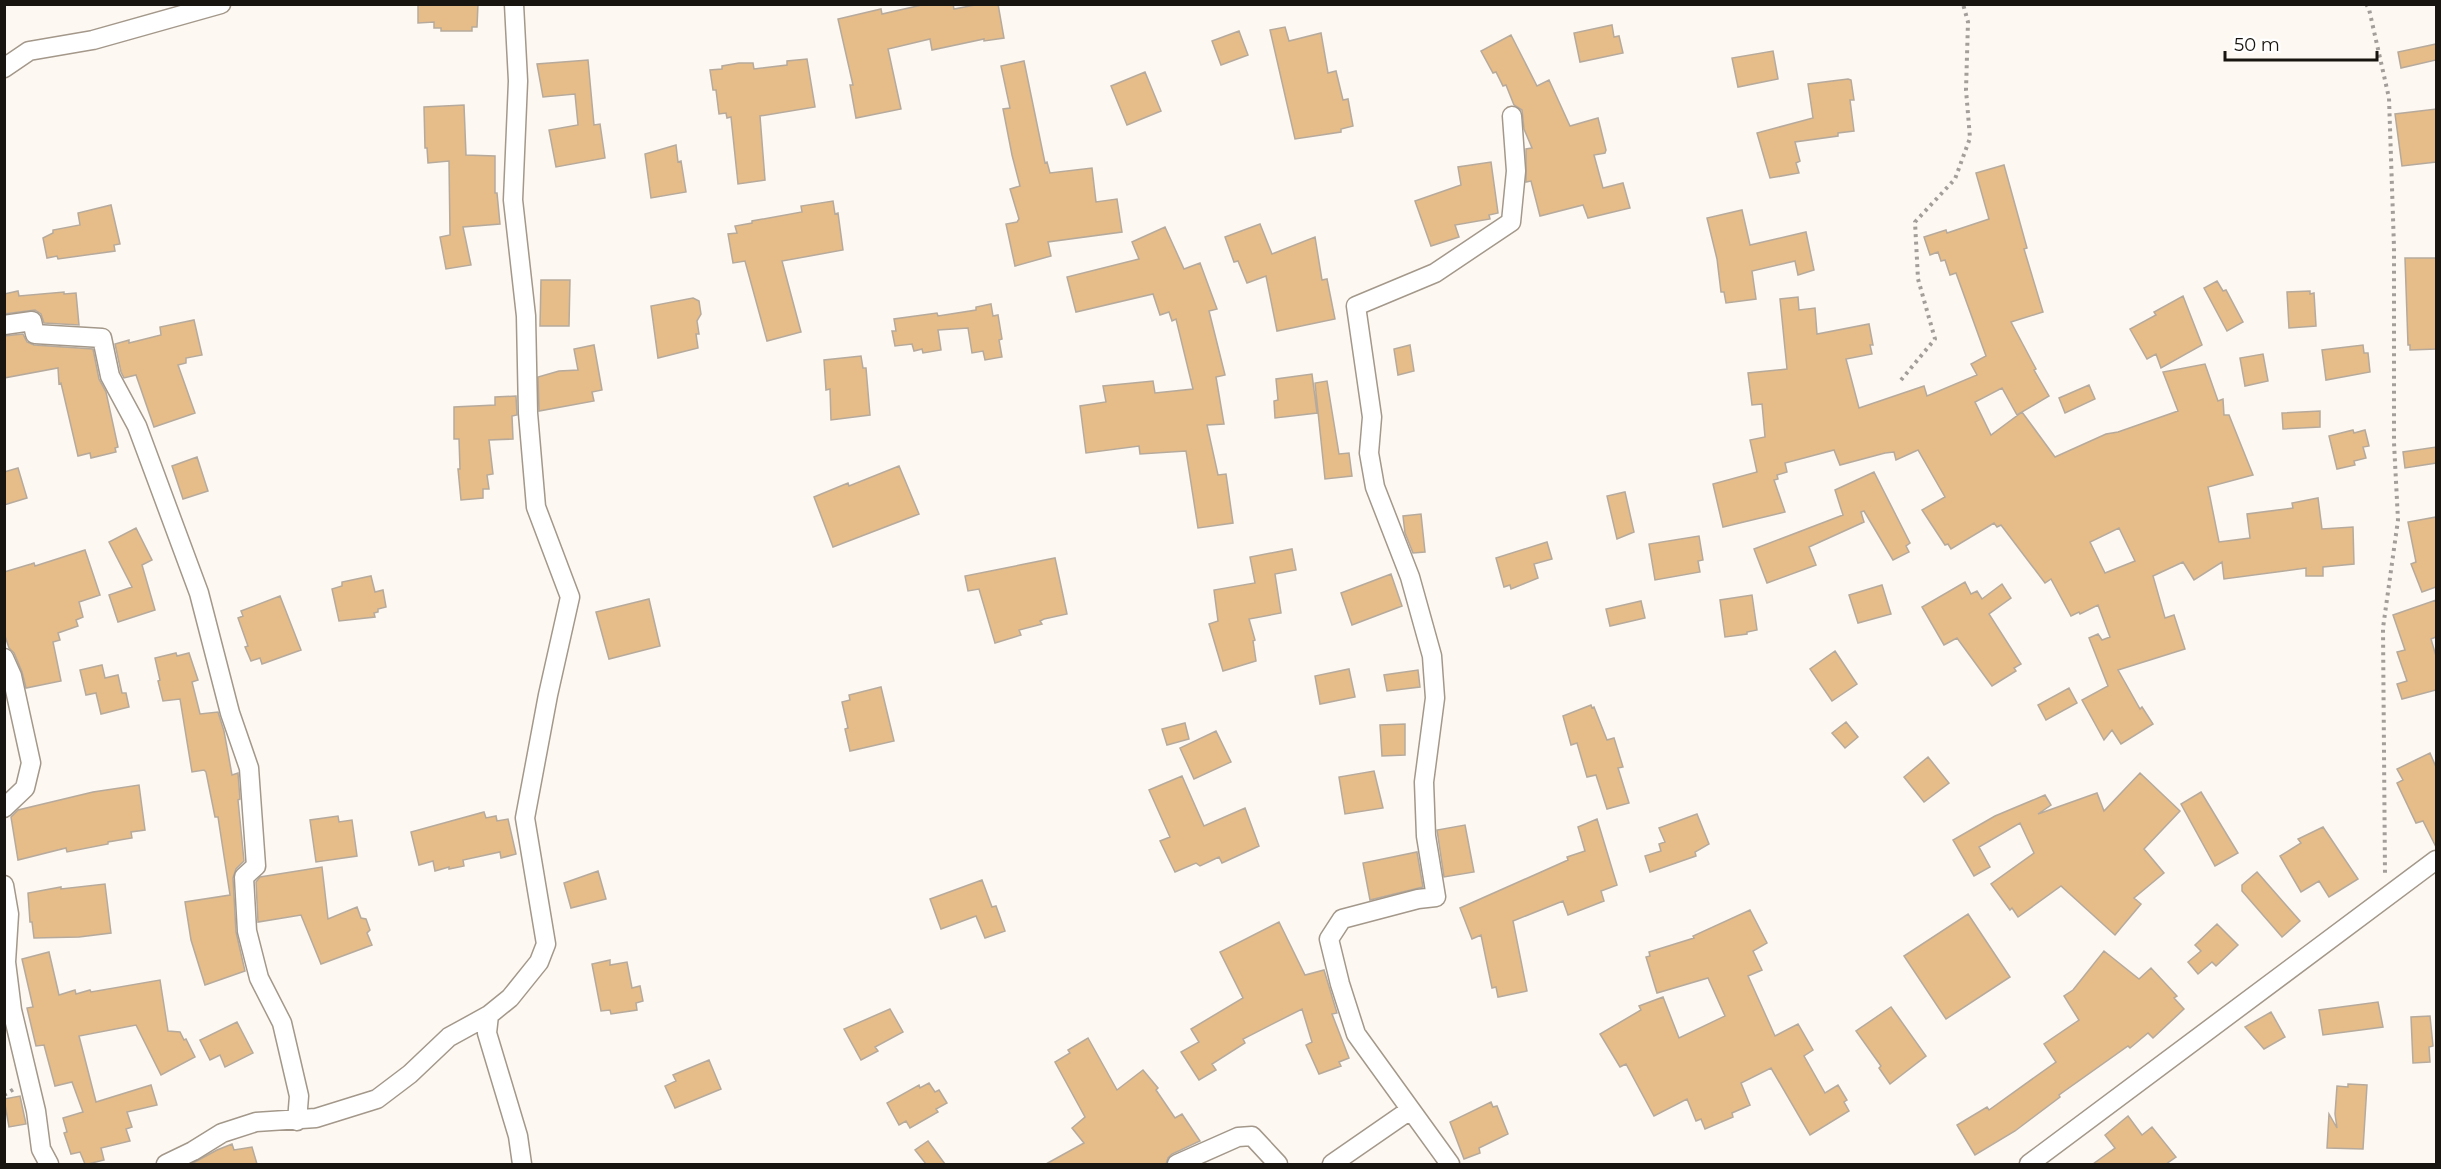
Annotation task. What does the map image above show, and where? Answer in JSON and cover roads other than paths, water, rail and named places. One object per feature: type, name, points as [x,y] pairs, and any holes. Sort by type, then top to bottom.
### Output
[{"type":"street","points":[[4,68],[29,51],[93,40],[221,4]]},
{"type":"street","points":[[166,1164],[222,1133],[256,1122],[316,1118],[377,1099],[411,1074],[449,1037],[489,1016],[510,998],[539,962],[546,944],[525,818],[548,695],[570,597],[536,507],[528,413],[526,316],[513,200],[518,81],[514,4]]},
{"type":"street","points":[[1450,1164],[1356,1034],[1329,939],[1342,919],[1418,899],[1436,897],[1426,836],[1424,782],[1435,698],[1432,656],[1410,577],[1375,487],[1369,453],[1372,417],[1356,306],[1435,273],[1511,222],[1516,171],[1512,116]]},
{"type":"street","points":[[4,326],[32,321],[35,334],[102,338],[110,376],[137,426],[199,593],[230,713],[249,768],[256,866],[244,877],[247,931],[259,978],[282,1023],[299,1096],[297,1121]]},
{"type":"street","points":[[4,658],[12,676],[31,763],[25,788],[4,808]]},
{"type":"street","points":[[2029,1164],[2436,860]]},
{"type":"street","points":[[4,885],[9,914],[6,962],[12,1010],[36,1112],[42,1149],[49,1164]]},
{"type":"street","points":[[489,1016],[488,1034],[518,1136],[522,1164]]},
{"type":"street","points":[[1332,1164],[1410,1110]]},
{"type":"street","points":[[1177,1164],[1238,1137],[1252,1136],[1278,1164]]}]
